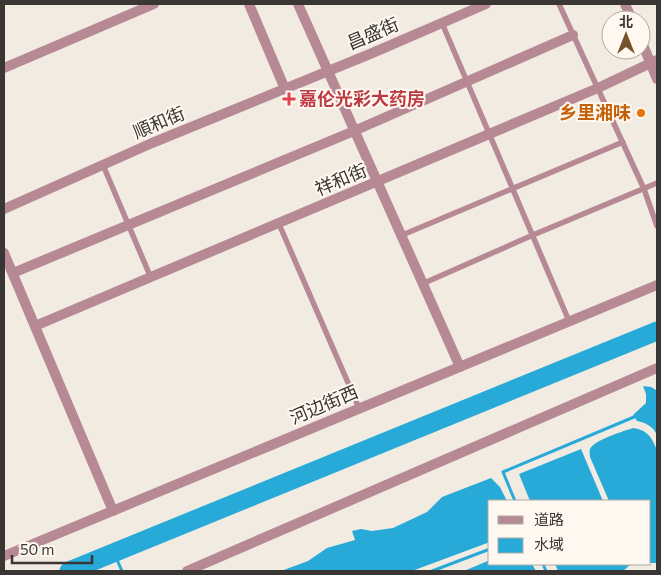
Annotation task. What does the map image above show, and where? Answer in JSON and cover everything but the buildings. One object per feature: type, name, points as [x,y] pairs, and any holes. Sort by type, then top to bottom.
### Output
[{"type":"street","points":[[4,68],[154,4]]},
{"type":"street","points":[[249,4],[285,88]]},
{"type":"street","points":[[298,4],[460,367]]},
{"type":"street","name":"昌盛街","points":[[328,71],[486,4]]},
{"type":"street","points":[[13,273],[354,132],[572,35]]},
{"type":"street","points":[[654,62],[657,78]]},
{"type":"street","name":"祥和街","points":[[35,326],[598,88],[654,62]]},
{"type":"street","name":"順和街","points":[[4,209],[328,71]]},
{"type":"street","points":[[4,253],[113,511]]},
{"type":"street","name":"河边街西","points":[[4,556],[657,285]]},
{"type":"street","points":[[187,571],[657,368]]},
{"type":"lane","points":[[559,4],[644,188],[657,226]]},
{"type":"lane","points":[[442,23],[569,321]]},
{"type":"lane","points":[[400,236],[623,142]]},
{"type":"lane","points":[[104,165],[151,278]]},
{"type":"lane","points":[[422,284],[533,234],[657,183]]},
{"type":"lane","points":[[279,224],[359,408]]},
{"type":"water","points":[[643,386],[656,390],[657,435],[651,427],[637,421],[633,415],[646,403],[646,394]]},
{"type":"water","points":[[633,428],[638,429],[649,435],[657,450],[657,563],[651,563],[651,500],[609,500],[590,457],[590,449],[597,442]]},
{"type":"water","points":[[581,449],[603,500],[530,500],[519,474]]},
{"type":"water","points":[[491,478],[500,487],[506,500],[488,500],[488,543],[412,571],[281,571],[308,561],[327,548],[355,540],[352,531],[393,528],[427,512],[442,497]]},
{"type":"water","points":[[488,561],[488,565],[533,565],[536,571],[464,571]]},
{"type":"water","points":[[555,565],[630,565],[623,571],[558,571]]},
{"type":"waterway","points":[[69,571],[657,331]]},
{"type":"waterway","points":[[515,500],[503,472],[634,417]]},
{"type":"waterway","points":[[432,571],[488,550]]},
{"type":"waterway","points":[[114,553],[122,571]]},
{"type":"waterway","points":[[543,565],[546,571]]},
{"type":"place","name":"嘉伦光彩大药房","points":[[289,99]]},
{"type":"place","name":"乡里湘味","points":[[641,113]]}]
